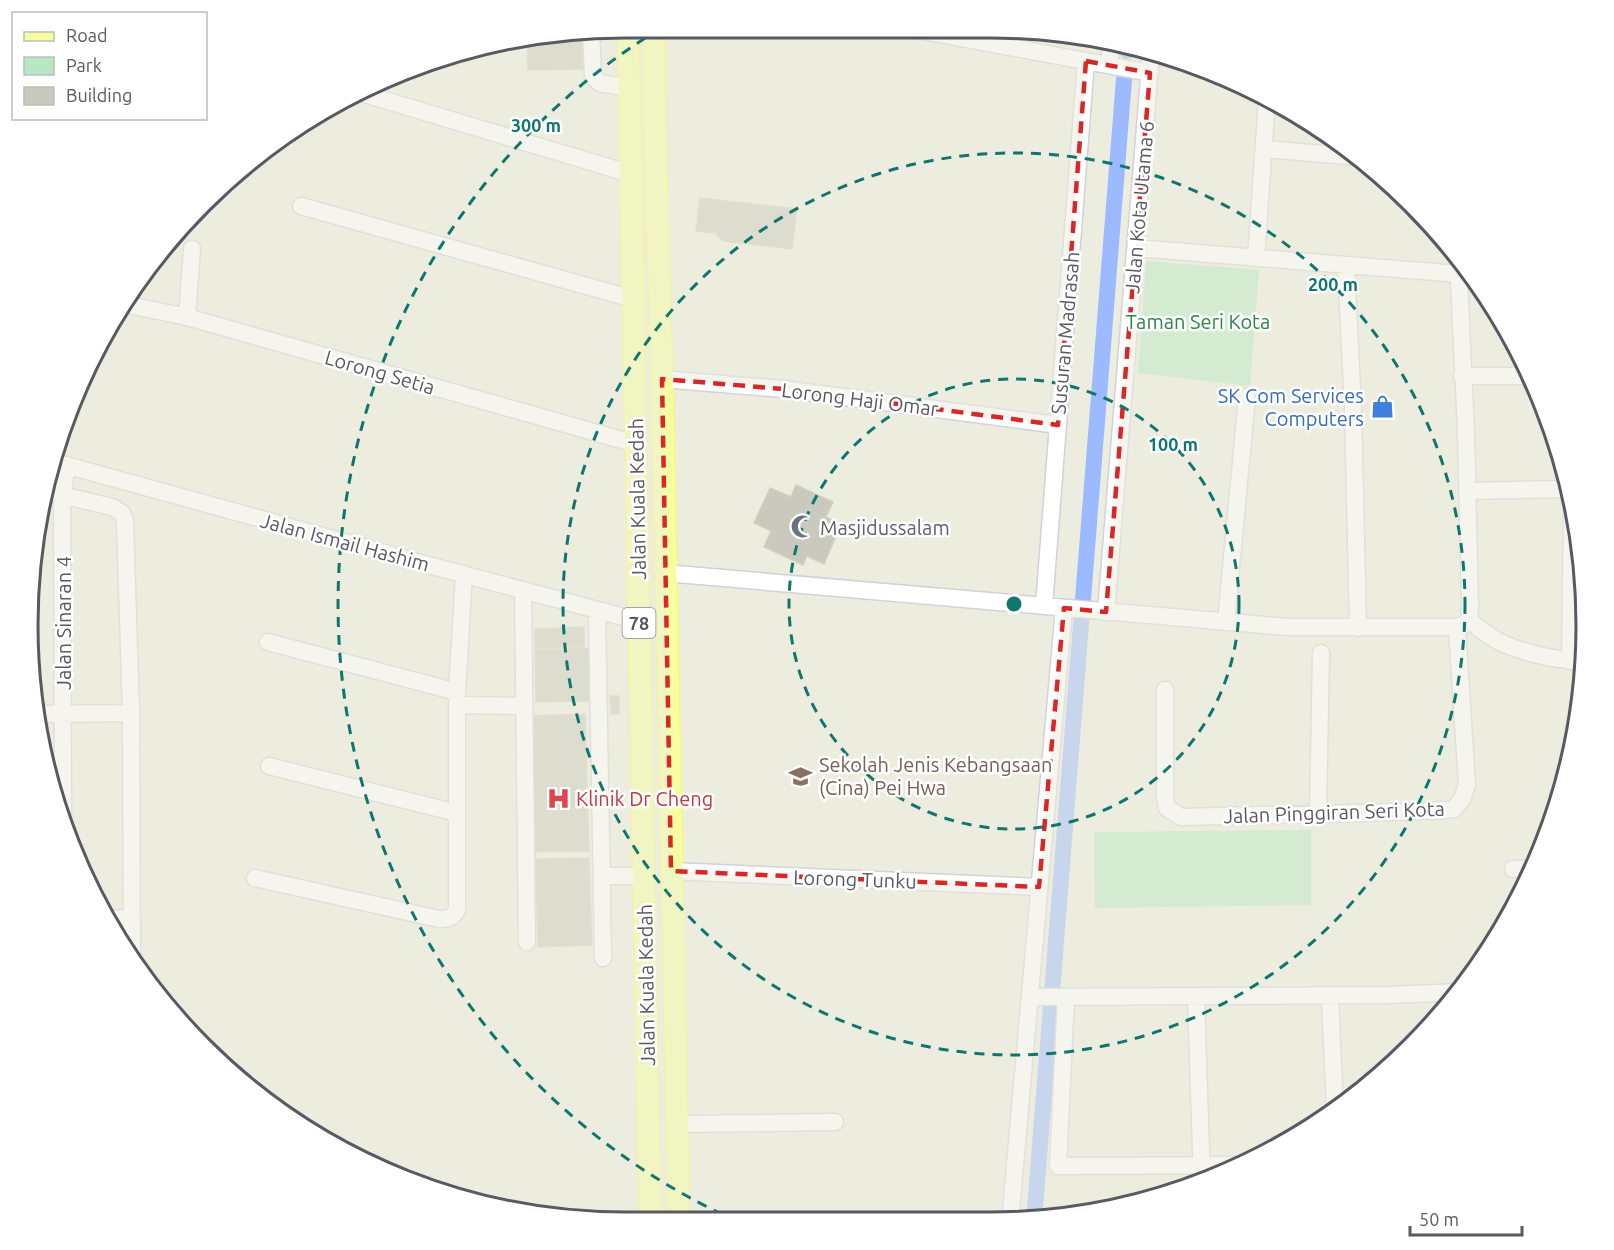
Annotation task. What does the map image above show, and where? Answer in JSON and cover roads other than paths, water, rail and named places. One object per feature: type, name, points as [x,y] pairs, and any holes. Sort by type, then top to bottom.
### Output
[{"type":"main road","name":"Jalan Kuala Kedah","points":[[628,38],[650,1212]]},
{"type":"main road","name":"Jalan Kuala Kedah","points":[[654,38],[679,1212]]},
{"type":"street","points":[[961,38],[1150,73]]},
{"type":"street","points":[[591,39],[593,77],[600,83],[629,88]]},
{"type":"street","points":[[1109,64],[1110,51]]},
{"type":"street","name":"Susuran Madrasah","points":[[1044,606],[1086,61]]},
{"type":"street","name":"Jalan Kota Utama 6","points":[[1101,611],[1136,248],[1151,61]]},
{"type":"street","points":[[370,96],[631,174]]},
{"type":"street","points":[[1256,258],[1266,107]]},
{"type":"street","points":[[1264,149],[1342,155]]},
{"type":"street","points":[[301,206],[633,299]]},
{"type":"street","points":[[1136,248],[1346,265],[1454,266]]},
{"type":"street","points":[[187,317],[192,249]]},
{"type":"street","points":[[1346,265],[1353,409],[1358,628]]},
{"type":"street","name":"Jalan Pinggiran Seri Kota","points":[[1165,690],[1165,798],[1167,808],[1181,817],[1433,811],[1454,809],[1462,799],[1467,785],[1463,624],[1467,491],[1459,273]]},
{"type":"street","name":"Lorong Setia","points":[[133,306],[187,317],[636,444]]},
{"type":"street","points":[[1462,376],[1521,376]]},
{"type":"street","name":"Lorong Haji Omar","points":[[662,379],[783,389],[1058,425]]},
{"type":"street","points":[[1226,622],[1246,397]]},
{"type":"street","name":"Jalan Ismail Hashim","points":[[61,464],[639,621]]},
{"type":"street","name":"Jalan Sinaran 4","points":[[59,468],[62,496],[63,794]]},
{"type":"street","points":[[1467,491],[1560,489]]},
{"type":"street","points":[[53,493],[112,507],[122,513],[124,521],[131,713],[132,943]]},
{"type":"street","points":[[665,573],[1288,627],[1358,628],[1463,624],[1503,644],[1575,660]]},
{"type":"street","points":[[255,878],[439,919],[454,915],[457,910],[457,698],[464,574]]},
{"type":"street","points":[[523,590],[527,942]]},
{"type":"street","points":[[1070,608],[1040,887],[1050,997],[1058,1166],[1198,1174]]},
{"type":"street","points":[[597,610],[603,958]]},
{"type":"street","points":[[268,642],[457,698],[523,706]]},
{"type":"street","points":[[1318,814],[1321,653]]},
{"type":"street","points":[[45,714],[131,713]]},
{"type":"street","points":[[269,766],[457,813]]},
{"type":"street","points":[[1513,869],[1523,869]]},
{"type":"street","name":"Lorong Tunku","points":[[671,872],[1040,887]]},
{"type":"street","points":[[603,876],[644,876]]},
{"type":"street","points":[[116,919],[132,918]]},
{"type":"street","points":[[1050,997],[1330,996],[1447,992]]},
{"type":"street","points":[[1330,996],[1335,1100]]},
{"type":"street","points":[[1012,1211],[1050,997]]},
{"type":"street","points":[[1196,997],[1201,1173]]},
{"type":"street","points":[[677,1124],[835,1122]]},
{"type":"waterway","points":[[1035,1210],[1124,79]]},
{"type":"place","name":"SK Com Services Computers","points":[[1382,407]]},
{"type":"place","name":"Masjidussalam","points":[[802,527]]},
{"type":"place","name":"Sekolah Jenis Kebangsaan (Cina) Pei Hwa","points":[[801,776]]},
{"type":"place","name":"Klinik Dr Cheng","points":[[558,798]]},
{"type":"park label","name":"Taman Seri Kota","points":[[1198,321]]}]
